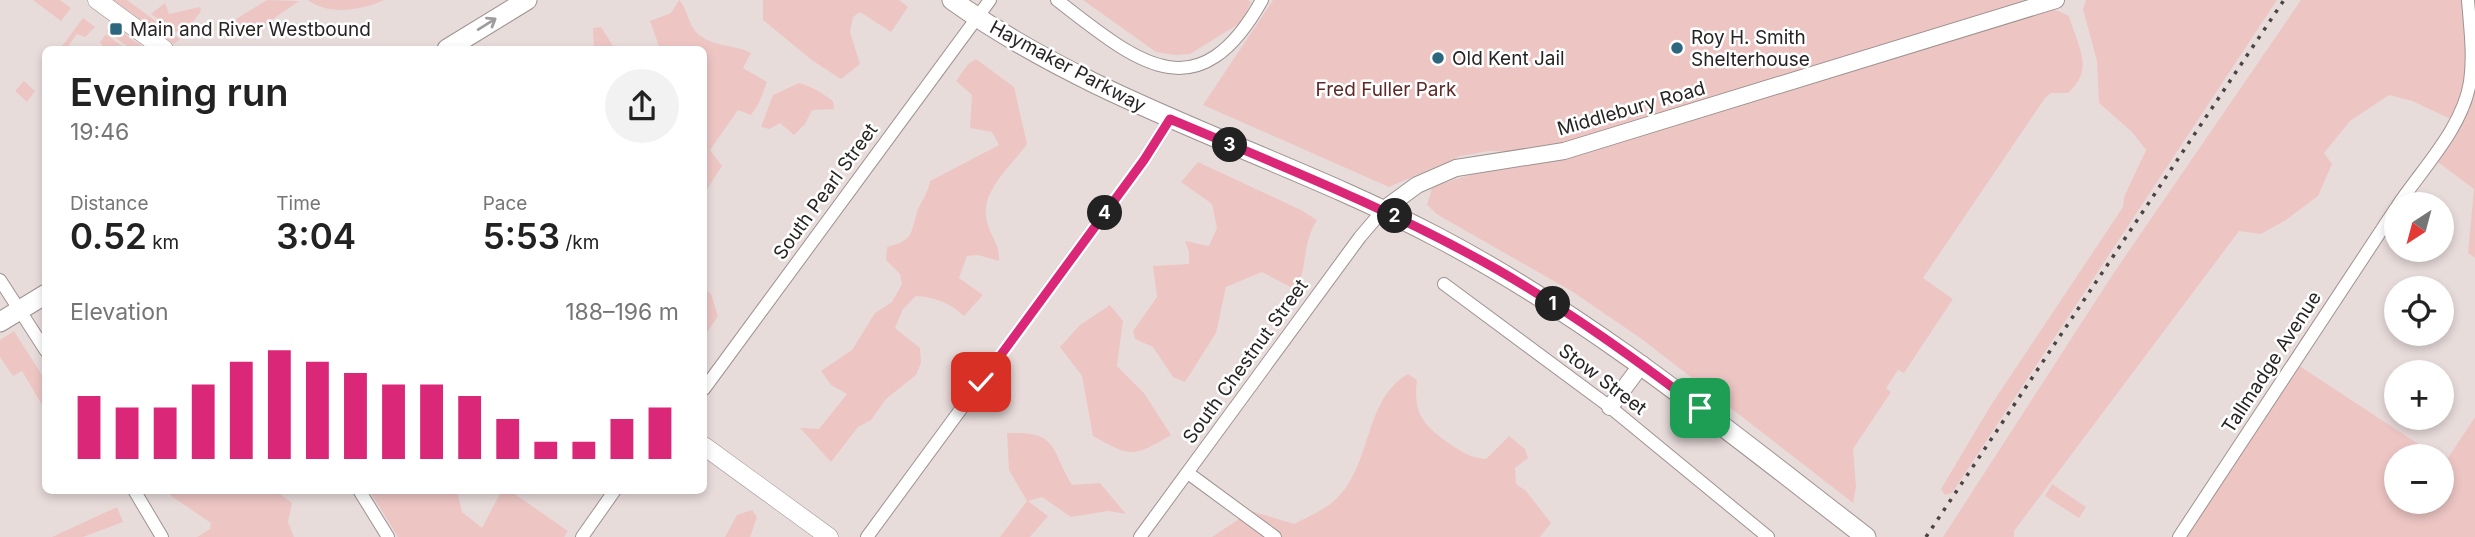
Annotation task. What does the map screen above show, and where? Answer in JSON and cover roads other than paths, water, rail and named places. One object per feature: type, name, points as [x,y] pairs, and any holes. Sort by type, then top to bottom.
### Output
[{"type":"main road","points":[[97,0],[160,46]]},
{"type":"main road","points":[[452,46],[527,0]]},
{"type":"main road","name":"Haymaker Parkway","points":[[953,0],[1076,74],[1170,119],[1383,210],[1499,271],[1642,364],[1866,537]]},
{"type":"main road","points":[[0,322],[42,296]]},
{"type":"main road","points":[[707,448],[829,537]]},
{"type":"street","name":"South Pearl Street","points":[[707,384],[990,0]]},
{"type":"street","points":[[1057,0],[1135,57],[1150,64],[1174,68],[1210,60],[1229,47],[1262,0]]},
{"type":"street","name":"Middlebury Road","points":[[1383,210],[1417,185],[1456,168],[1564,151],[2056,0]]},
{"type":"street","name":"Tallmadge Avenue","points":[[2407,192],[2455,121],[2464,103],[2471,68],[2468,0]]},
{"type":"street","points":[[867,537],[1144,160],[1170,119]]},
{"type":"street","name":"South Chestnut Street","points":[[1140,537],[1360,237],[1383,210]]},
{"type":"street","name":"Tallmadge Avenue","points":[[2179,537],[2384,227]]},
{"type":"street","points":[[0,280],[42,345]]},
{"type":"street","name":"Stow Street","points":[[1444,284],[1610,407],[1768,537]]},
{"type":"street","points":[[1610,407],[1642,364]]},
{"type":"street","points":[[1188,473],[1275,537]]},
{"type":"street","points":[[136,494],[162,537]]},
{"type":"street","points":[[361,494],[388,537]]},
{"type":"street","points":[[582,537],[612,494]]},
{"type":"railway","points":[[1926,537],[2284,0]]},
{"type":"place","name":"Main and River Westbound","points":[[116,29]]},
{"type":"place","name":"Roy H. Smith Shelterhouse","points":[[1677,48]]},
{"type":"place","name":"Old Kent Jail","points":[[1438,58]]},
{"type":"park label","name":"Fred Fuller Park","points":[[1386,89]]}]
